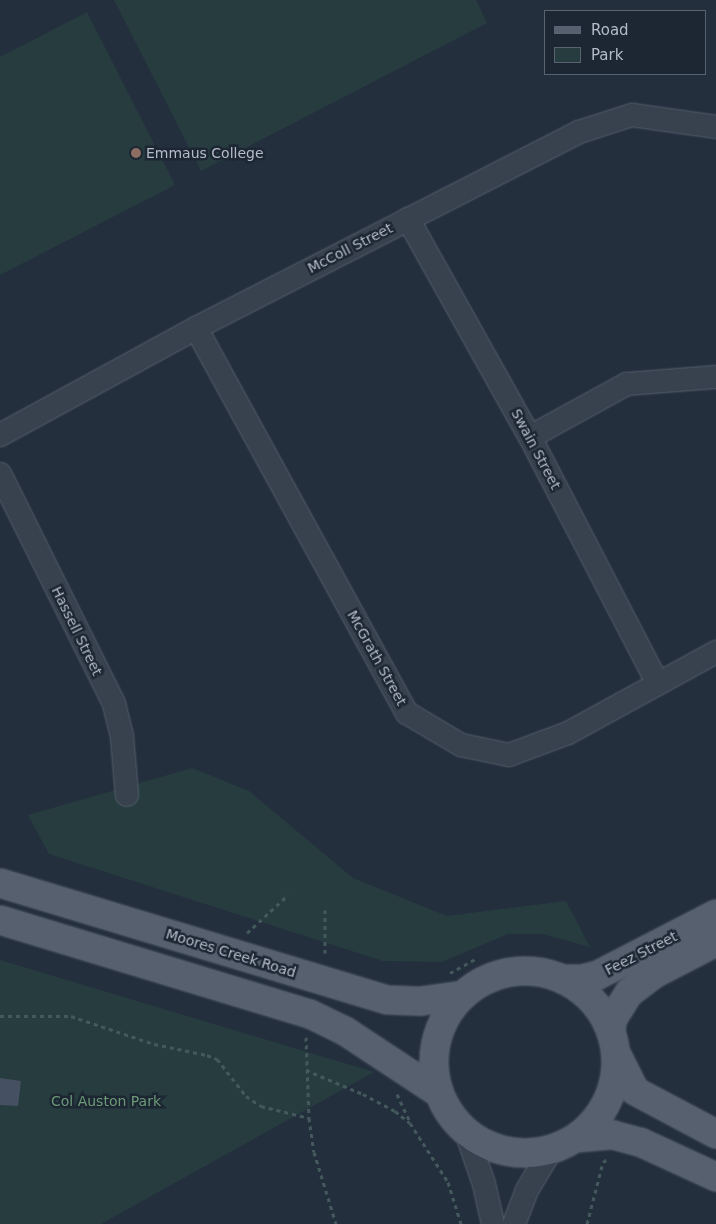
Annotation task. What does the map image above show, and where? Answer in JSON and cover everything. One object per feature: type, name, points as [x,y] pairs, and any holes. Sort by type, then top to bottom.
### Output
[{"type":"main road","name":"Moores Creek Road","points":[[0,883],[388,1000],[421,1001],[464,994]]},
{"type":"main road","name":"Feez Street","points":[[562,979],[582,979],[598,975],[716,914]]},
{"type":"main road","points":[[0,920],[310,1014],[345,1031],[439,1092]]},
{"type":"main road","name":"Feez Street","points":[[613,1042],[612,1020],[630,993],[654,974],[716,942]]},
{"type":"main road","points":[[613,1042],[614,1080],[605,1106],[589,1127],[576,1138],[551,1150],[514,1152],[492,1148],[466,1132],[450,1114],[439,1092],[434,1066],[437,1040],[447,1015],[464,994],[496,976],[532,971],[562,979],[584,994],[599,1010],[635,1091],[716,1134]]},
{"type":"main road","points":[[576,1138],[613,1135],[640,1142],[716,1177]]},
{"type":"street","name":"McColl Street","points":[[0,435],[196,328],[579,132],[632,115],[716,127]]},
{"type":"street","name":"Swain Street","points":[[408,219],[530,437],[657,682]]},
{"type":"street","name":"McGrath Street","points":[[196,328],[407,714],[461,745],[508,756],[568,734],[657,682],[716,652]]},
{"type":"street","points":[[530,437],[627,384],[716,377]]},
{"type":"street","name":"Hassell Street","points":[[0,474],[114,704],[122,737],[128,795]]},
{"type":"street","points":[[466,1132],[484,1184],[492,1224]]},
{"type":"street","points":[[514,1224],[527,1190],[551,1150]]},
{"type":"path","points":[[227,953],[288,895]]},
{"type":"path","points":[[325,910],[325,953]]},
{"type":"path","points":[[0,1016],[71,1016],[154,1044],[207,1055],[217,1059],[246,1096],[261,1106],[309,1118]]},
{"type":"path","points":[[306,1031],[309,1118],[314,1152],[336,1224]]},
{"type":"path","points":[[306,1070],[363,1094],[396,1111],[410,1123],[448,1182],[461,1224]]},
{"type":"path","points":[[587,1224],[603,1162],[617,1156]]},
{"type":"green space","points":[[114,0],[476,0],[487,23],[201,171]]},
{"type":"green space","points":[[87,12],[175,185],[0,275],[0,57]]},
{"type":"green space","points":[[192,768],[249,791],[353,878],[447,916],[566,901],[590,947],[543,934],[508,934],[442,962],[383,961],[49,854],[28,815]]},
{"type":"green space","name":"Col Auston Park","points":[[0,960],[374,1072],[101,1224],[0,1224]]},
{"type":"building","points":[[0,1078],[21,1081],[18,1106],[0,1105]]},
{"type":"place","name":"Emmaus College","points":[[136,153]]}]
